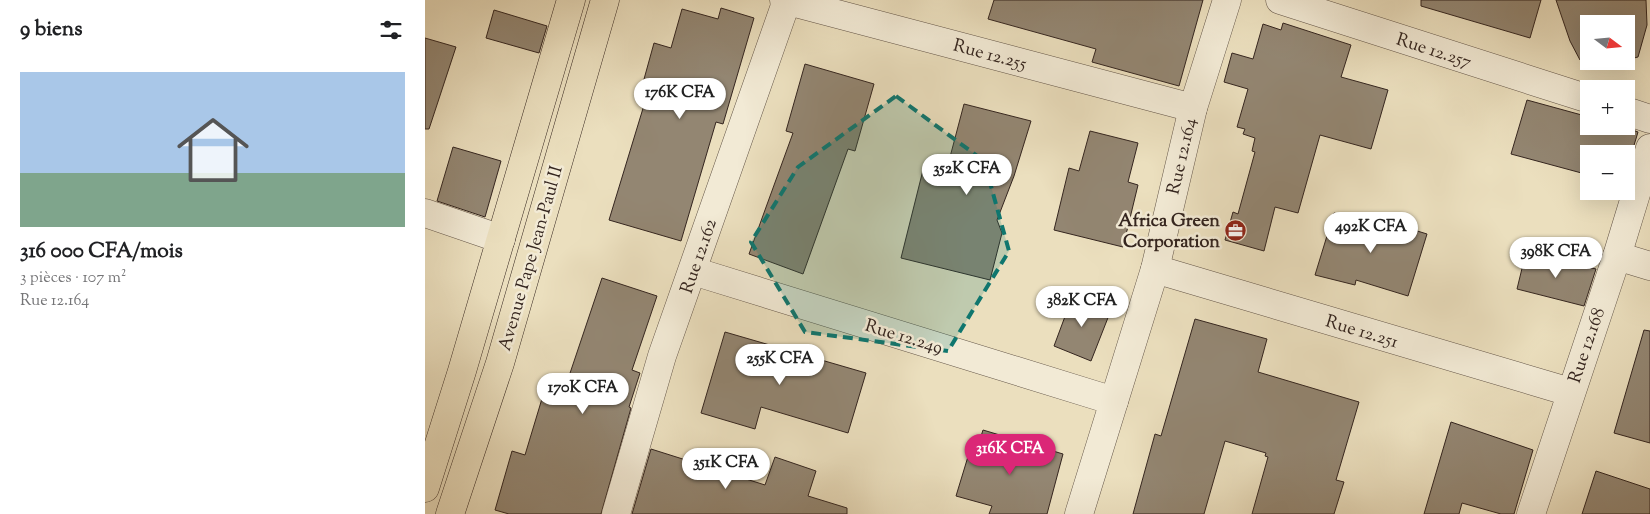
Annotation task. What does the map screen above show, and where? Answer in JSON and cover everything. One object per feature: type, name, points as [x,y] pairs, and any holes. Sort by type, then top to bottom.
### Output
[{"type":"main road","name":"Avenue Pape Jean-Paul II","points":[[425,488],[462,371],[571,0]]},
{"type":"main road","name":"Avenue Pape Jean-Paul II","points":[[450,514],[499,363],[605,0]]},
{"type":"street","name":"Rue 12.255","points":[[786,0],[1193,108]]},
{"type":"street","name":"Rue 12.162","points":[[616,514],[662,356],[786,0]]},
{"type":"street","name":"Rue 12.164","points":[[1079,514],[1155,269],[1193,108],[1227,0]]},
{"type":"street","name":"Rue 12.257","points":[[1280,0],[1580,96]]},
{"type":"street","points":[[1635,115],[1650,119]]},
{"type":"street","name":"Rue 12.168","points":[[1531,514],[1570,392],[1617,256],[1650,148]]},
{"type":"street","points":[[425,213],[501,239]]},
{"type":"street","points":[[1617,256],[1650,266]]},
{"type":"street","name":"Rue 12.251","points":[[1155,269],[1570,392]]},
{"type":"street","name":"Rue 12.249","points":[[693,271],[1114,401]]},
{"type":"highlighted area","points":[[896,96],[984,161],[1009,251],[948,351],[805,332],[751,242],[798,167]]},
{"type":"building","points":[[994,0],[1203,0],[1179,86],[1092,62],[1096,49],[988,19]]},
{"type":"building","points":[[1421,0],[1541,0],[1530,38],[1421,6]]},
{"type":"building","points":[[1556,0],[1646,0],[1647,25],[1638,57],[1635,58],[1635,15],[1580,15],[1580,60],[1570,41]]},
{"type":"building","points":[[721,8],[754,18],[723,124],[716,122],[681,241],[609,220],[648,92],[641,90],[654,43],[671,48],[682,9],[718,19]]},
{"type":"building","points":[[494,10],[547,26],[539,53],[486,38]]},
{"type":"building","points":[[1283,23],[1351,45],[1341,77],[1388,90],[1371,149],[1320,135],[1298,213],[1275,207],[1264,251],[1225,240],[1233,212],[1238,214],[1255,152],[1252,151],[1255,138],[1243,134],[1245,129],[1237,127],[1248,89],[1224,82],[1232,53],[1253,59],[1263,24],[1281,30]]},
{"type":"building","points":[[425,38],[456,47],[429,129],[425,129]]},
{"type":"building","points":[[805,64],[874,84],[855,151],[848,149],[803,274],[749,254],[793,133],[786,131]]},
{"type":"building","points":[[1527,100],[1580,115],[1580,135],[1635,135],[1635,131],[1638,132],[1634,145],[1580,145],[1580,173],[1511,154]]},
{"type":"building","points":[[964,104],[1031,121],[1014,176],[997,220],[1002,233],[990,280],[901,258],[923,170],[945,176]]},
{"type":"building","points":[[1090,131],[1138,143],[1128,182],[1138,185],[1123,247],[1054,230],[1069,168],[1079,171]]},
{"type":"building","points":[[453,147],[501,161],[485,217],[437,201]]},
{"type":"building","points":[[1334,213],[1383,228],[1385,221],[1427,234],[1408,296],[1356,280],[1355,285],[1315,275]]},
{"type":"building","points":[[1526,252],[1596,269],[1584,306],[1517,289]]},
{"type":"building","points":[[602,278],[657,296],[632,370],[640,373],[629,407],[631,408],[601,514],[509,514],[495,510],[512,451],[525,455],[544,392],[562,397]]},
{"type":"building","points":[[1073,295],[1111,310],[1091,361],[1054,346]]},
{"type":"building","points":[[1195,319],[1267,339],[1258,372],[1359,402],[1336,480],[1344,482],[1334,514],[1252,514],[1268,457],[1265,456],[1266,453],[1225,441],[1204,514],[1133,514],[1155,434],[1161,436]]},
{"type":"building","points":[[1644,330],[1650,331],[1650,443],[1614,433]]},
{"type":"building","points":[[725,332],[866,373],[848,433],[761,407],[755,429],[701,413]]},
{"type":"building","points":[[1451,422],[1533,450],[1514,514],[1501,514],[1462,503],[1459,514],[1424,514]]},
{"type":"building","points":[[983,430],[1063,454],[1047,514],[989,514],[992,506],[956,496],[970,450],[976,452]]},
{"type":"building","points":[[651,449],[765,485],[775,457],[816,471],[808,496],[847,508],[847,514],[632,514]]},
{"type":"building","points":[[1596,471],[1650,489],[1650,514],[1582,514]]},
{"type":"place","name":"Africa Green Corporation","points":[[1236,230]]}]
